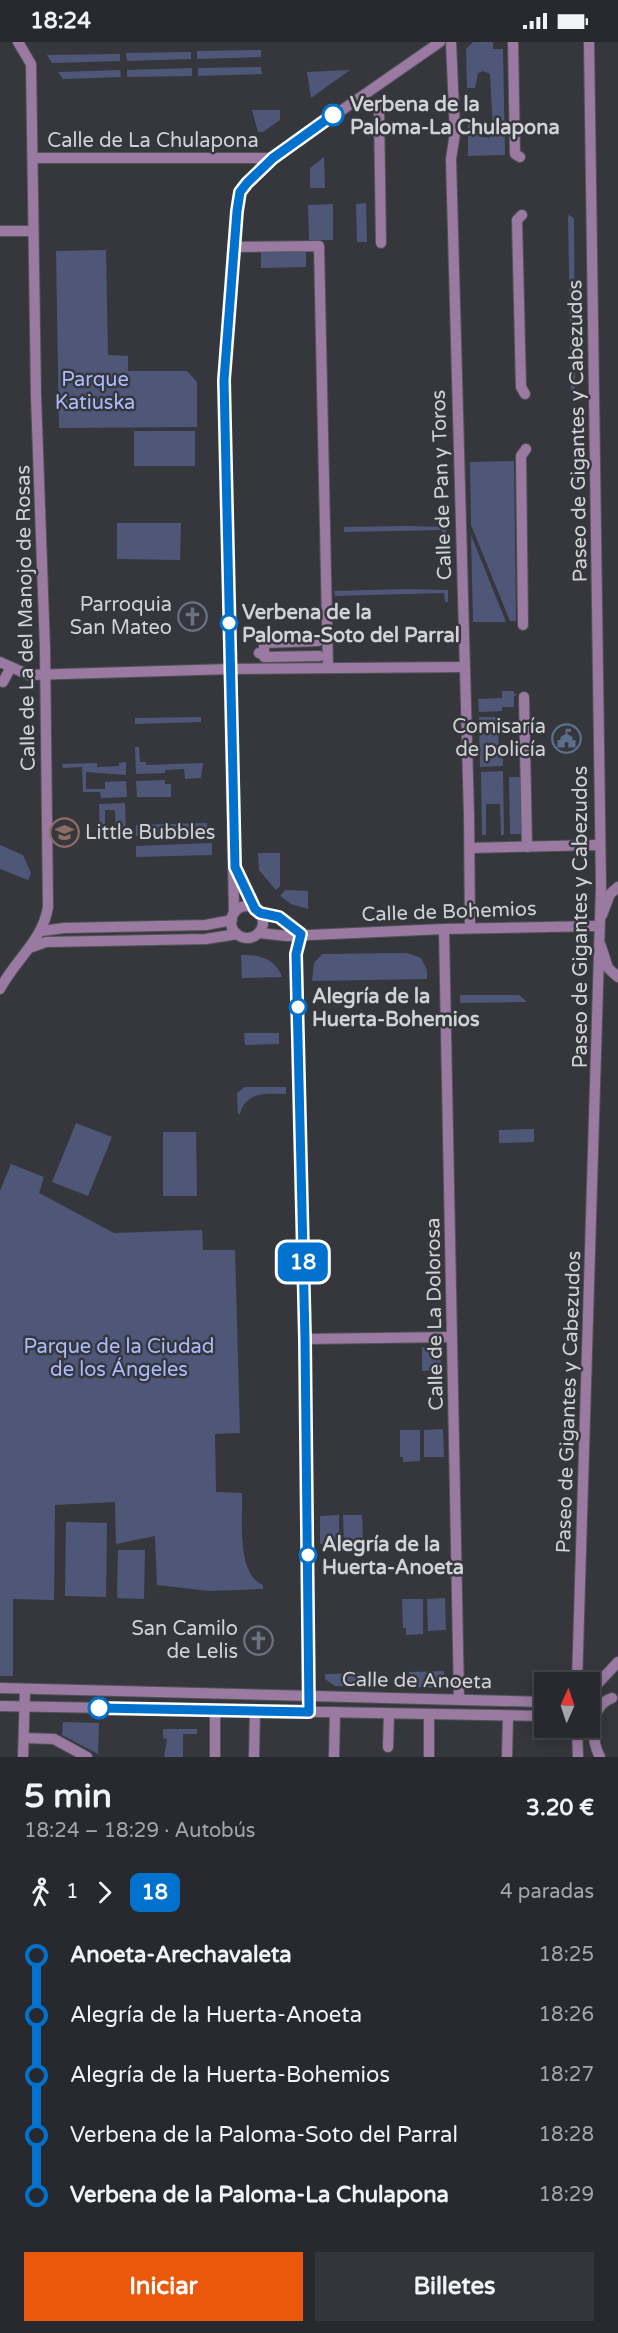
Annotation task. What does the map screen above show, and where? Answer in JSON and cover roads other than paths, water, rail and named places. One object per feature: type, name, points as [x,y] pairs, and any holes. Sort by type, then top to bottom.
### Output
[{"type":"street","name":"Calle de La del Manojo de Rosas","points":[[0,989],[4,971],[42,931],[48,907],[31,64],[18,42]]},
{"type":"street","points":[[237,934],[233,917],[235,867],[224,380],[233,246],[240,192],[273,158],[440,42]]},
{"type":"street","name":"Calle de Pan y Toros","points":[[451,42],[455,134],[451,159],[470,848],[470,928]]},
{"type":"street","points":[[513,42],[515,154],[520,157]]},
{"type":"street","name":"Paseo de Gigantes y Cabezudos","points":[[577,1672],[599,995],[597,930],[601,886],[589,42]]},
{"type":"street","points":[[379,110],[381,243]]},
{"type":"street","name":"Calle de La Chulapona","points":[[34,158],[273,158]]},
{"type":"street","points":[[522,215],[517,220],[517,232],[521,387],[525,394]]},
{"type":"street","points":[[0,231],[33,231]]},
{"type":"street","points":[[233,246],[320,246],[329,547],[328,668]]},
{"type":"street","points":[[523,625],[521,456],[526,449]]},
{"type":"street","points":[[318,640],[319,656],[263,656],[264,643],[318,640]]},
{"type":"street","points":[[3,682],[5,665],[29,675],[231,669],[464,667]]},
{"type":"street","points":[[524,697],[526,847]]},
{"type":"street","points":[[470,848],[599,845]]},
{"type":"street","points":[[28,948],[46,942],[206,939],[237,934],[249,938],[259,933],[263,924],[235,867]]},
{"type":"street","points":[[618,887],[610,894],[597,930],[608,968],[618,977]]},
{"type":"street","points":[[42,931],[64,928],[206,926],[233,917],[243,907],[279,917],[301,934],[296,954],[305,1339],[309,1712]]},
{"type":"street","name":"Calle de Bohemios","points":[[259,933],[269,936],[470,928],[597,930]]},
{"type":"street","name":"Calle de La Dolorosa","points":[[444,929],[459,1699]]},
{"type":"street","points":[[305,1339],[452,1337]]},
{"type":"street","points":[[600,1681],[618,1662]]},
{"type":"street","name":"Calle de Anoeta","points":[[0,1688],[534,1702]]},
{"type":"street","points":[[23,1757],[25,1689]]},
{"type":"street","points":[[600,1757],[594,1745],[595,1720],[598,1708],[612,1698]]},
{"type":"street","name":"Calle de Anoeta","points":[[0,1706],[534,1716]]},
{"type":"street","points":[[215,1757],[216,1711]]},
{"type":"street","points":[[254,1757],[255,1711]]},
{"type":"street","points":[[334,1757],[335,1712]]},
{"type":"street","name":"Calle de Anoeta","points":[[388,1747],[389,1714]]},
{"type":"street","points":[[429,1714],[429,1757]]},
{"type":"street","points":[[507,1757],[508,1716]]},
{"type":"street","points":[[24,1738],[54,1739],[87,1757]]},
{"type":"street","points":[[577,1738],[578,1757]]},
{"type":"place","name":"Verbena de la Paloma-La Chulapona","points":[[333,115]]},
{"type":"place","name":"Parroquia San Mateo","points":[[193,616]]},
{"type":"place","name":"Verbena de la Paloma-Soto del Parral","points":[[229,623]]},
{"type":"place","name":"Comisaría de policía","points":[[567,738]]},
{"type":"place","name":"Little Bubbles","points":[[64,832]]},
{"type":"place","name":"Alegría de la Huerta-Bohemios","points":[[298,1007]]},
{"type":"place","name":"Alegría de la Huerta-Anoeta","points":[[308,1555]]},
{"type":"place","name":"San Camilo de Lelis","points":[[259,1640]]},
{"type":"park label","name":"Parque Katiuska","points":[[95,390]]},
{"type":"park label","name":"Parque de la Ciudad de los Ángeles","points":[[119,1358]]}]
